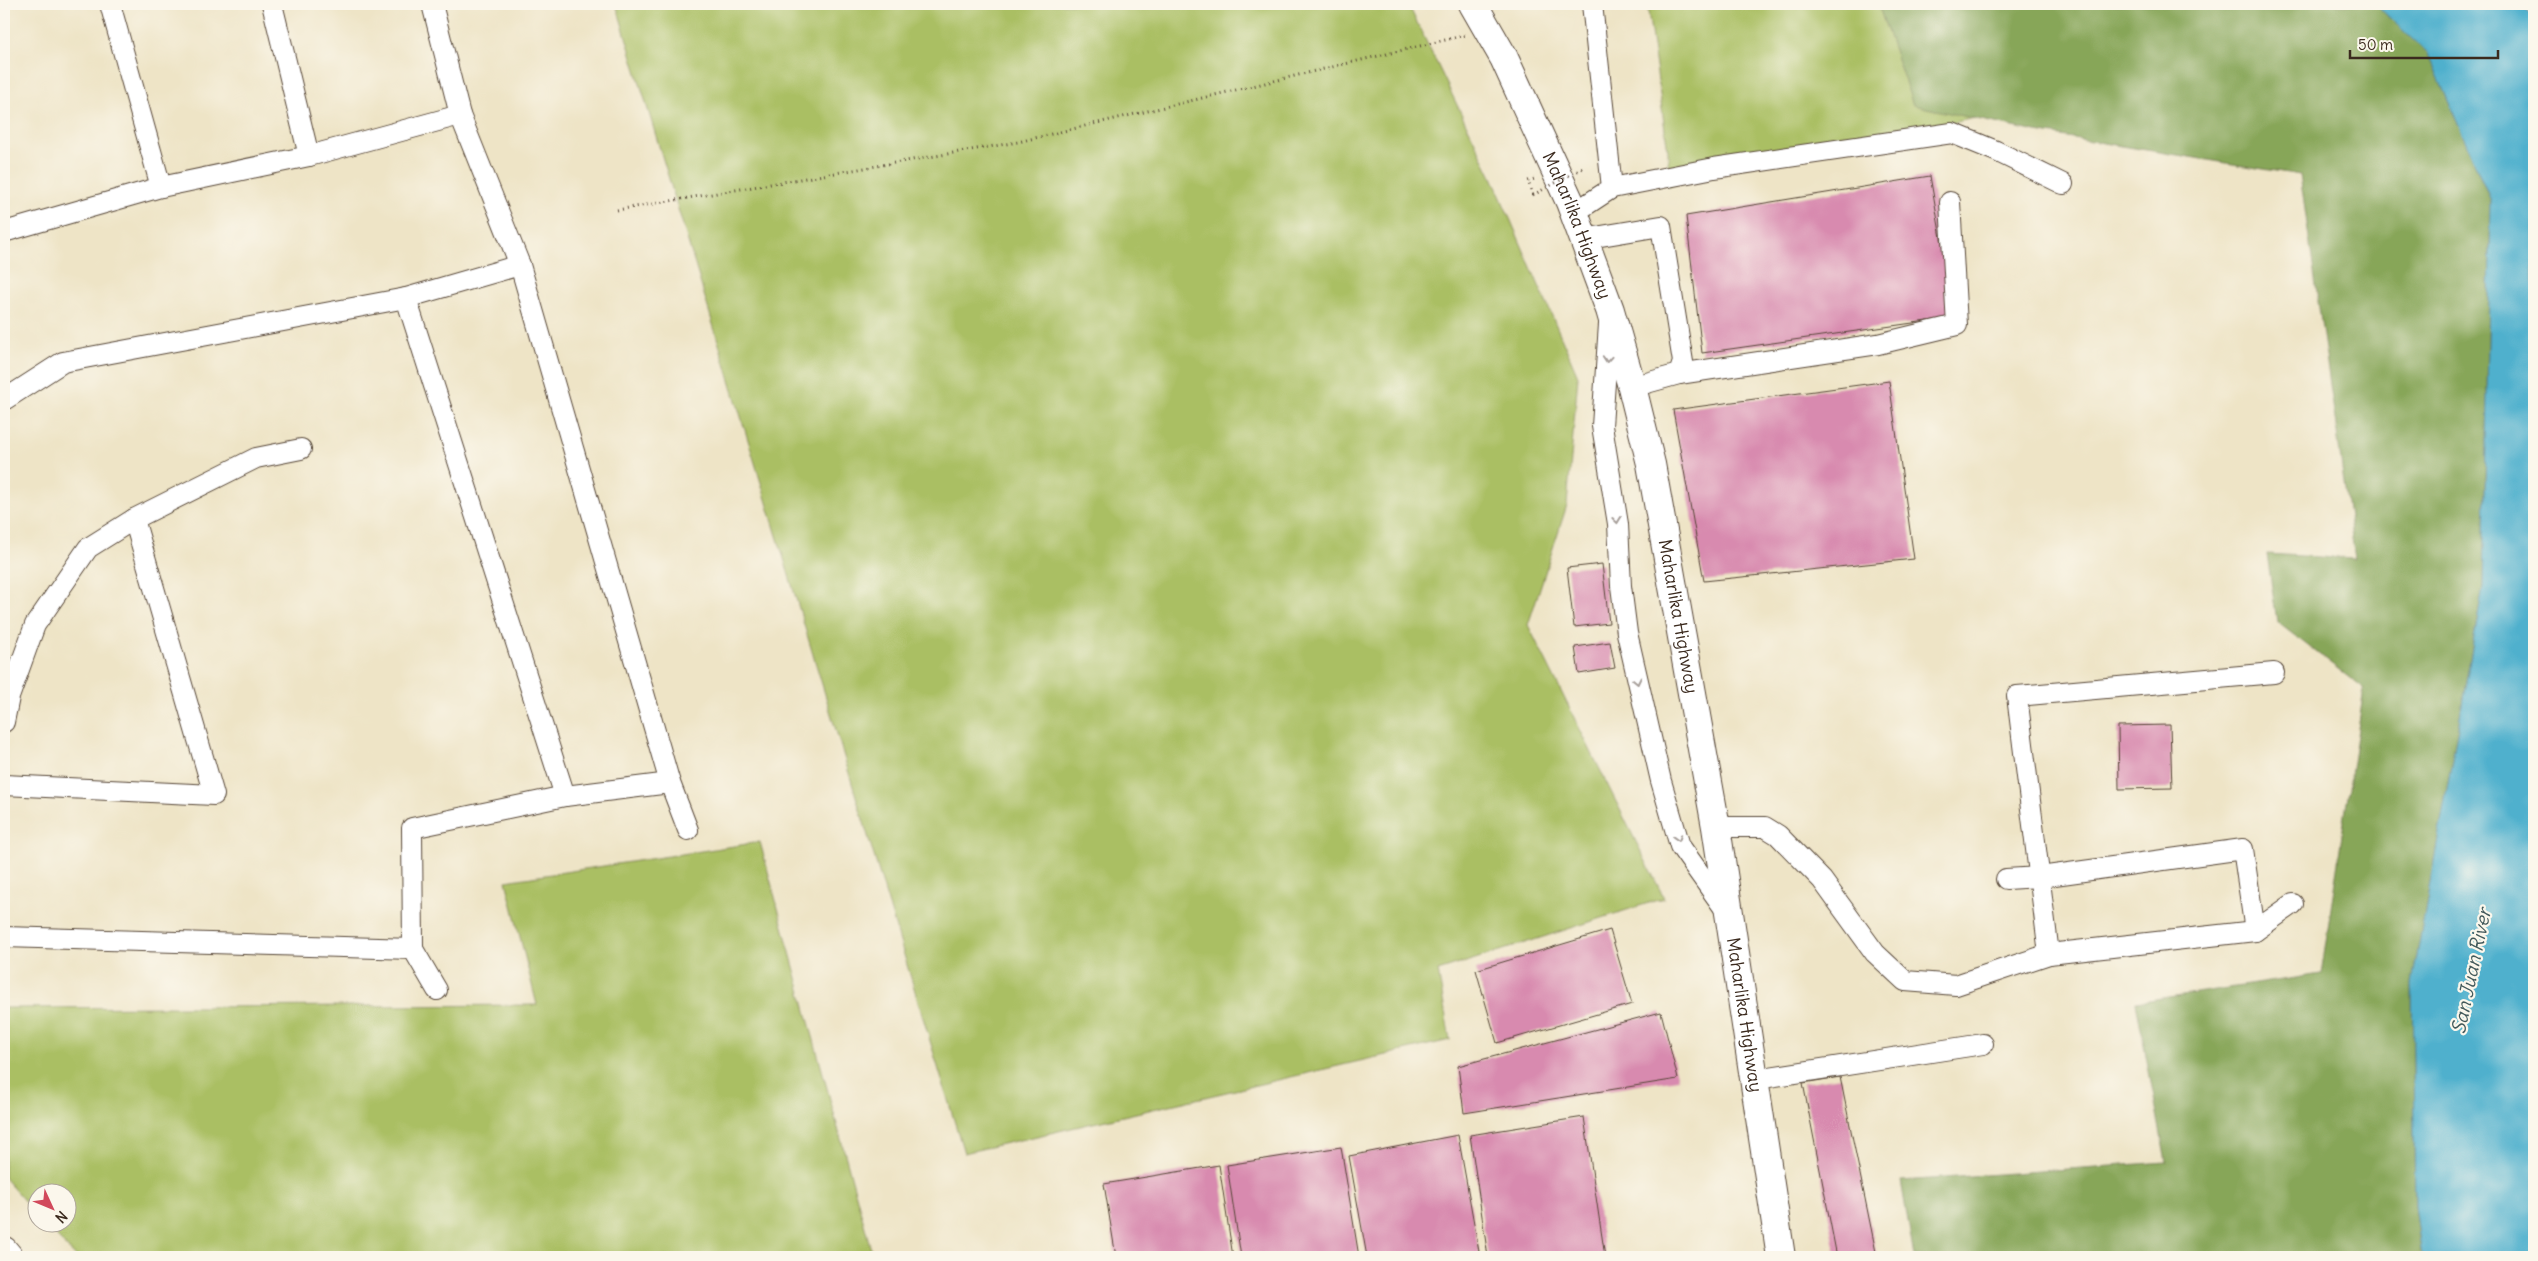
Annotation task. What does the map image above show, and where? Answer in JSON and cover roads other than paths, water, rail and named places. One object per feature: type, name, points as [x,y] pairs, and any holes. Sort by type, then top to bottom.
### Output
[{"type":"highway","name":"Maharlika Highway","points":[[1473,4],[1490,30],[1519,89],[1574,213],[1610,310],[1632,386],[1651,464],[1716,827],[1782,1257]]},
{"type":"highway","points":[[4,1251],[9,1257]]},
{"type":"street","points":[[110,4],[161,187]]},
{"type":"street","points":[[272,4],[309,156]]},
{"type":"street","points":[[432,4],[460,115],[520,265],[670,783],[688,830]]},
{"type":"street","points":[[1592,4],[1612,188]]},
{"type":"street","points":[[4,232],[161,187],[309,156],[460,115]]},
{"type":"street","points":[[1574,213],[1612,188],[1714,168],[1952,133],[1996,151],[2062,184]]},
{"type":"street","points":[[1632,386],[1679,374],[1878,344],[1957,325],[1950,202]]},
{"type":"street","points":[[1583,239],[1661,226],[1683,362],[1679,374]]},
{"type":"street","points":[[4,400],[62,362],[406,298],[520,265]]},
{"type":"street","points":[[406,298],[565,796]]},
{"type":"street","points":[[1610,310],[1602,426],[1618,524],[1621,586],[1626,633],[1661,781],[1680,846],[1729,915]]},
{"type":"street","points":[[4,722],[9,696],[35,624],[88,548],[134,519],[256,458],[301,450]]},
{"type":"street","points":[[4,785],[214,795],[134,519]]},
{"type":"street","points":[[2049,954],[2017,696],[2274,673]]},
{"type":"street","points":[[436,990],[412,949],[412,828],[565,796],[670,783]]},
{"type":"street","points":[[1716,827],[1765,827],[1778,835],[1822,880],[1875,953],[1905,981],[1956,985],[2049,954],[2255,931],[2293,904]]},
{"type":"street","points":[[2006,878],[2040,877],[2243,849],[2255,931]]},
{"type":"street","points":[[4,937],[412,949]]},
{"type":"street","points":[[1756,1079],[1983,1044]]},
{"type":"water","name":"San Juan River","points":[[2375,4],[2517,4],[2534,17],[2534,1257],[2422,1257],[2415,1206],[2412,984],[2483,587],[2491,201],[2428,54]]}]
